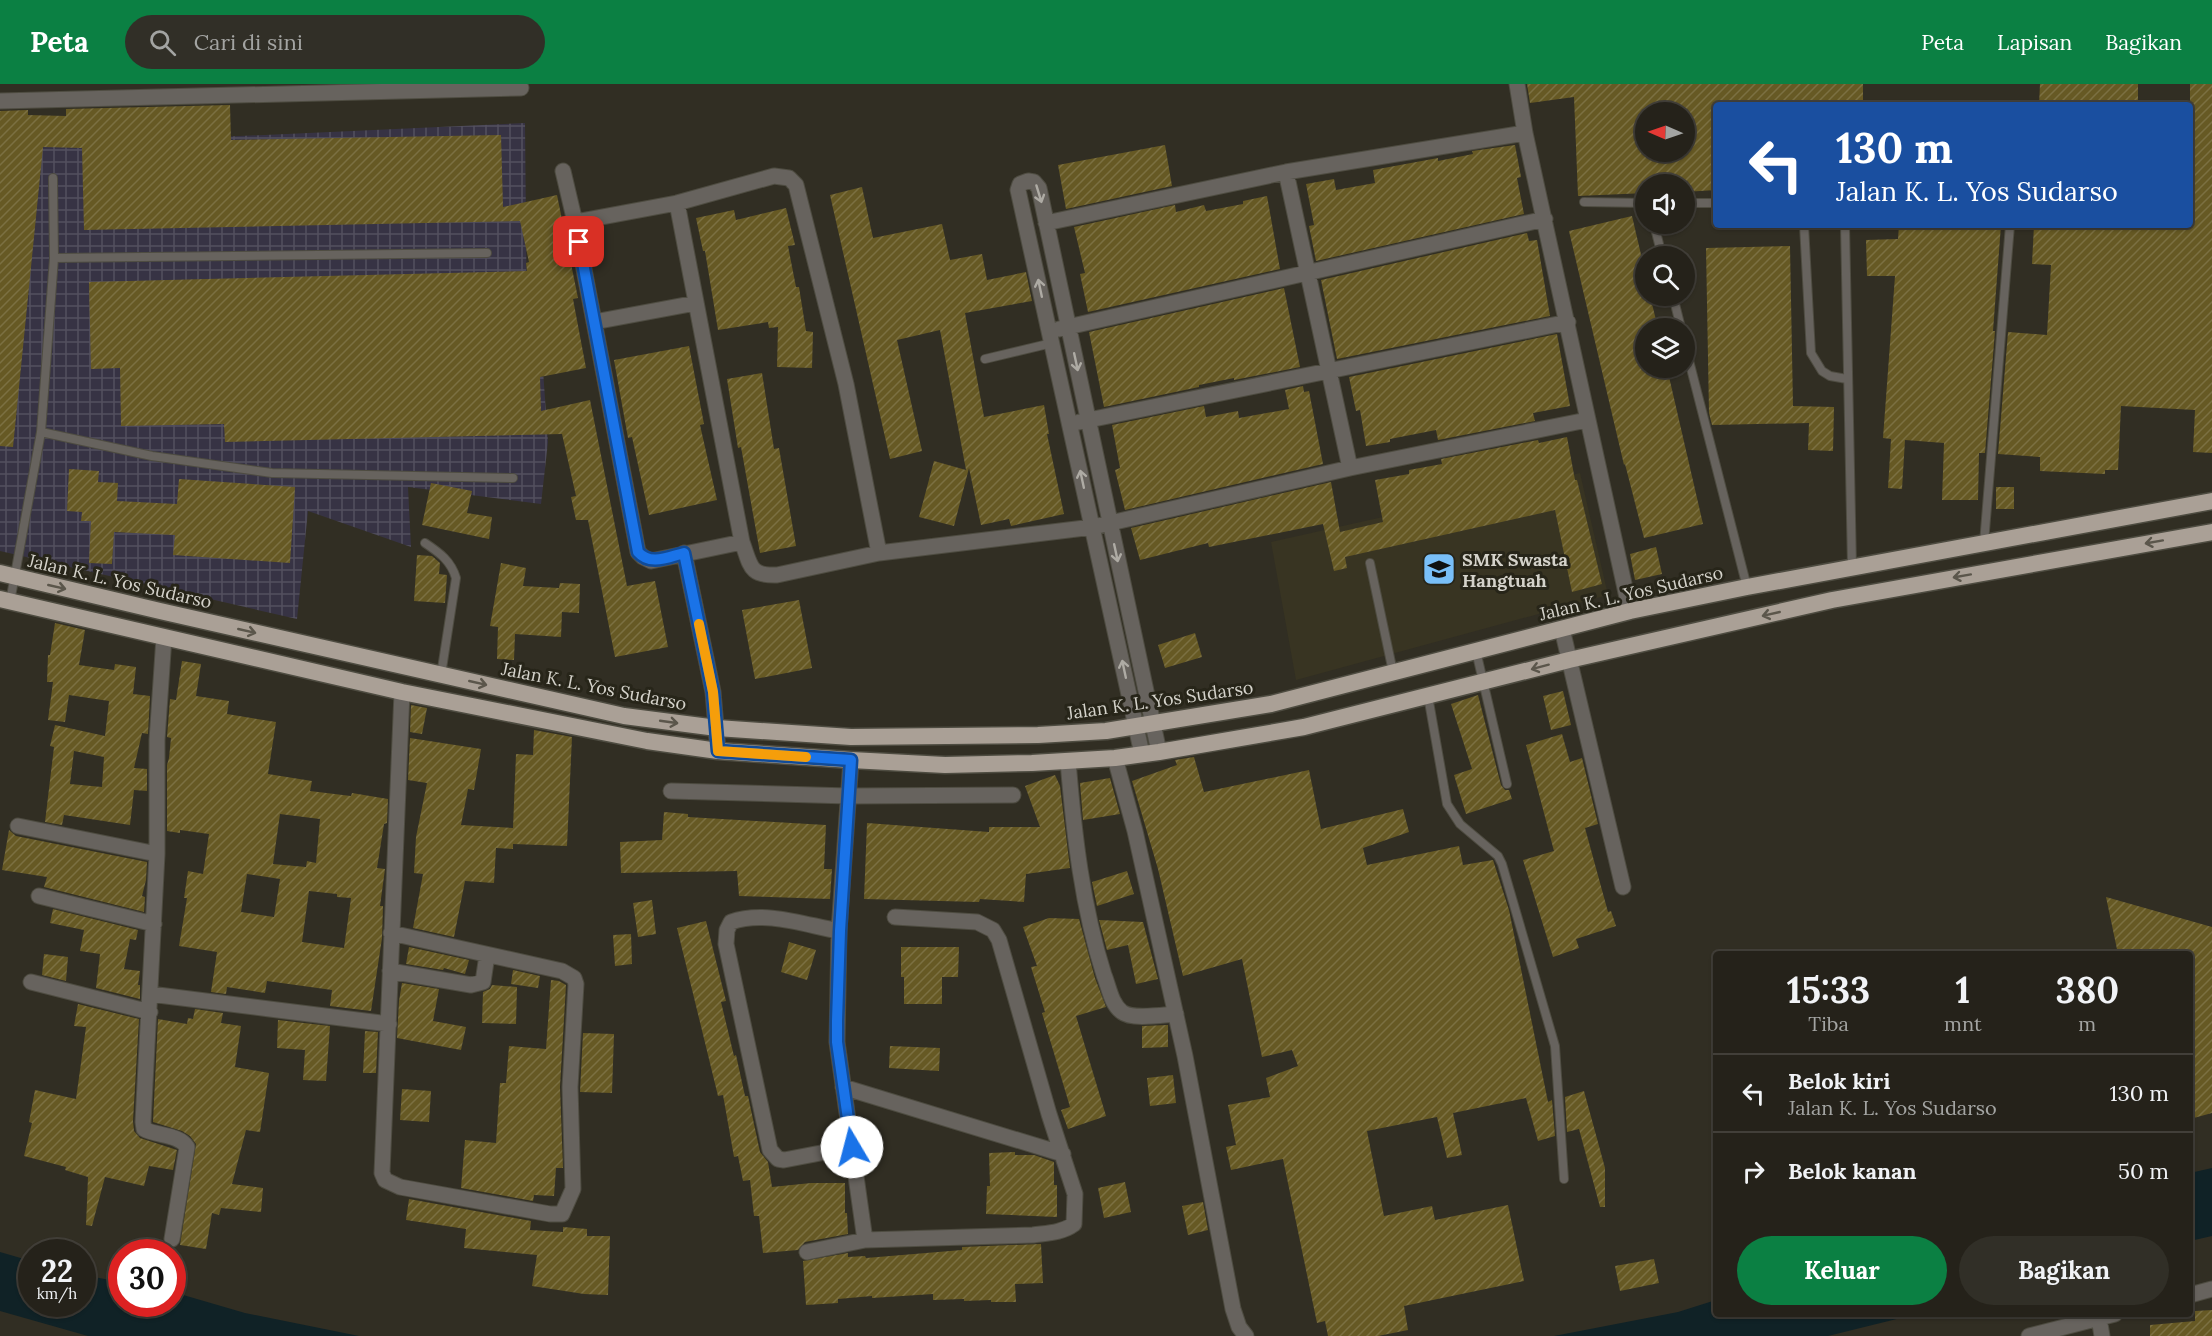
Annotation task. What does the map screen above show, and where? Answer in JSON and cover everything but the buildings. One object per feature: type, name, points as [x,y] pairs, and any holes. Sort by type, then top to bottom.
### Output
[{"type":"highway","name":"Jalan K. L. Yos Sudarso","points":[[8,575],[591,709],[717,729],[851,737],[1038,735],[1144,725],[1271,704],[1630,611],[1747,586],[2212,501]]},
{"type":"highway","points":[[5,601],[402,692],[617,735],[718,751],[1069,770],[1115,758],[1304,727],[1569,660],[1832,600],[2212,532]]},
{"type":"street","points":[[1517,84],[1525,133],[1630,611]]},
{"type":"street","points":[[0,101],[521,88]]},
{"type":"street","points":[[1046,223],[1286,172],[1525,133]]},
{"type":"street","points":[[562,171],[575,222],[638,552],[651,561],[742,542]]},
{"type":"street","points":[[1286,172],[1350,468]]},
{"type":"street","points":[[575,222],[677,203],[774,176],[789,178],[796,185],[846,384],[879,553]]},
{"type":"street","points":[[1144,725],[1110,523],[1039,188],[1034,182],[1028,181],[1020,184],[1018,190],[1093,527],[1150,753]]},
{"type":"street","points":[[677,203],[742,542],[752,568],[762,576],[777,575],[879,553],[1093,527],[1350,468],[1587,420]]},
{"type":"street","points":[[1051,337],[1068,327],[1545,219]]},
{"type":"street","points":[[594,322],[696,303]]},
{"type":"street","points":[[1070,424],[1568,322]]},
{"type":"street","points":[[684,553],[713,692],[718,751]]},
{"type":"street","points":[[1562,629],[1623,887]]},
{"type":"street","points":[[164,637],[157,740],[157,854],[144,1129],[182,1141],[187,1147],[172,1239]]},
{"type":"street","points":[[392,933],[562,971],[574,978],[576,984],[570,1087],[573,1189],[562,1214],[550,1214],[400,1187],[386,1180],[381,1164],[402,692]]},
{"type":"street","points":[[1115,758],[1135,831],[1176,1014],[1233,1309],[1239,1327],[1246,1336]]},
{"type":"street","points":[[851,760],[840,931],[837,1042],[865,1240]]},
{"type":"street","points":[[1069,770],[1076,846],[1085,904],[1113,1002],[1129,1017],[1176,1014]]},
{"type":"street","points":[[671,791],[849,796],[1013,795]]},
{"type":"street","points":[[18,826],[157,854]]},
{"type":"street","points":[[39,896],[154,924]]},
{"type":"street","points":[[807,1252],[865,1240],[1033,1235],[1068,1228],[1074,1224],[1075,1194],[1049,1114],[1005,954],[993,930],[977,922],[895,917]]},
{"type":"street","points":[[840,931],[770,918],[742,918],[731,922],[727,930],[726,944],[770,1150],[778,1159],[784,1160],[852,1147]]},
{"type":"street","points":[[390,971],[471,985],[479,984],[483,982],[487,956]]},
{"type":"street","points":[[31,982],[150,1012]]},
{"type":"street","points":[[150,994],[389,1024]]},
{"type":"street","points":[[843,1087],[1063,1154]]},
{"type":"street","points":[[2193,1293],[2212,1289]]},
{"type":"street","points":[[2029,1336],[2103,1317]]},
{"type":"street","points":[[2099,1318],[2102,1336]]},
{"type":"lane","points":[[5,601],[8,575],[41,432],[54,258],[53,178]]},
{"type":"lane","points":[[1584,202],[1635,202]]},
{"type":"lane","points":[[1695,203],[1713,203]]},
{"type":"lane","points":[[1804,228],[1811,353],[1822,371],[1830,376],[1847,379]]},
{"type":"lane","points":[[1845,228],[1852,567]]},
{"type":"lane","points":[[1984,543],[2010,228]]},
{"type":"lane","points":[[54,258],[487,253]]},
{"type":"lane","points":[[985,359],[1051,337]]},
{"type":"lane","points":[[1694,378],[1747,586]]},
{"type":"lane","points":[[41,432],[152,456],[273,473],[513,478]]},
{"type":"lane","points":[[425,543],[441,553],[452,567],[456,578],[441,675]]},
{"type":"lane","points":[[1370,563],[1393,672]]},
{"type":"lane","points":[[1476,651],[1508,784]]},
{"type":"lane","points":[[1428,696],[1447,804],[1460,824],[1498,856],[1502,864],[1555,1046],[1564,1179]]},
{"type":"shaded area","points":[[525,123],[527,335],[541,341],[548,442],[541,504],[408,487],[411,547],[308,511],[297,619],[0,551],[0,147]]},
{"type":"shaded area","name":"SMK Swasta Hangtuah","points":[[1580,473],[1608,595],[1296,680],[1271,542]]},
{"type":"shaded area","points":[[2212,1168],[2212,1236],[2193,1240],[2193,1172]]},
{"type":"shaded area","points":[[0,1252],[18,1257],[18,1316],[0,1311]]},
{"type":"shaded area","points":[[96,1277],[108,1280],[108,1317],[186,1317],[186,1296],[245,1313],[359,1336],[88,1336],[21,1317],[96,1317]]},
{"type":"shaded area","points":[[1713,1301],[1713,1317],[1905,1317],[1828,1336],[1554,1336],[1678,1312]]},
{"type":"slow traffic","points":[[699,624],[713,692],[718,751],[806,757]]},
{"type":"place","name":"SMK Swasta Hangtuah","points":[[1439,569]]},
{"type":"route","points":[[579,242],[638,552],[651,561],[684,553],[713,692],[718,751],[851,760],[840,931],[837,1042],[852,1147]]}]
